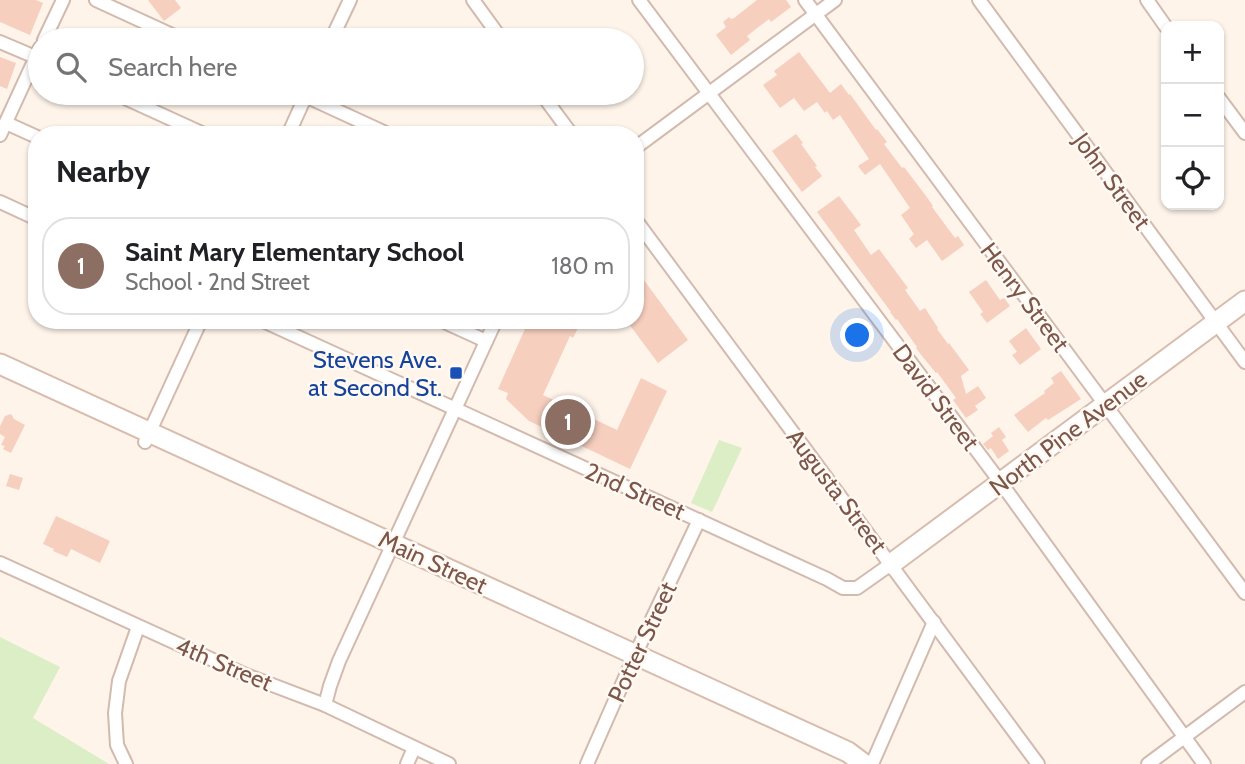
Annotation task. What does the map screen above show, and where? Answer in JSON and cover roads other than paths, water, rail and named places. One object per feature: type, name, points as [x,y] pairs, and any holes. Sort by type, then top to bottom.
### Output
[{"type":"main road","name":"North Pine Avenue","points":[[891,564],[1245,301]]},
{"type":"main road","name":"Main Street","points":[[0,364],[147,437],[633,660],[847,764]]},
{"type":"main road","name":"Main Street","points":[[0,375],[147,437]]},
{"type":"main road","name":"Main Street","points":[[633,660],[848,752],[864,764]]},
{"type":"street","points":[[50,28],[63,0]]},
{"type":"street","points":[[96,0],[157,28]]},
{"type":"street","points":[[337,28],[350,0]]},
{"type":"street","points":[[472,0],[493,28]]},
{"type":"street","name":"David Street","points":[[639,0],[1001,483],[1204,764]]},
{"type":"street","name":"Henry Street","points":[[805,0],[1245,593]]},
{"type":"street","points":[[644,141],[835,0]]},
{"type":"street","name":"John Street","points":[[979,0],[1245,362]]},
{"type":"street","points":[[1147,0],[1162,21]]},
{"type":"street","points":[[0,42],[28,51]]},
{"type":"street","points":[[28,77],[3,129],[28,135]]},
{"type":"street","points":[[1224,104],[1245,133]]},
{"type":"street","points":[[140,105],[186,126]]},
{"type":"street","points":[[292,126],[300,105]]},
{"type":"street","points":[[327,105],[371,126]]},
{"type":"street","points":[[550,105],[565,126]]},
{"type":"street","points":[[0,202],[28,215]]},
{"type":"street","name":"Augusta Street","points":[[644,231],[1038,764]]},
{"type":"street","points":[[147,437],[197,329]]},
{"type":"street","name":"2nd Street","points":[[281,329],[843,588],[857,588],[891,564]]},
{"type":"street","points":[[460,329],[486,341]]},
{"type":"street","points":[[326,705],[339,661],[492,329]]},
{"type":"street","name":"Potter Street","points":[[587,764],[699,520]]},
{"type":"street","name":"4th Street","points":[[0,563],[246,676],[326,705],[449,764]]},
{"type":"street","points":[[872,764],[934,622]]},
{"type":"street","points":[[126,764],[117,745],[115,713],[119,681],[138,627]]},
{"type":"street","points":[[1148,764],[1245,692]]},
{"type":"street","points":[[407,764],[414,748]]},
{"type":"place","name":"Stevens Ave. at Second St.","points":[[456,373]]},
{"type":"place","name":"Saint Mary Elementary School","points":[[568,422]]}]
